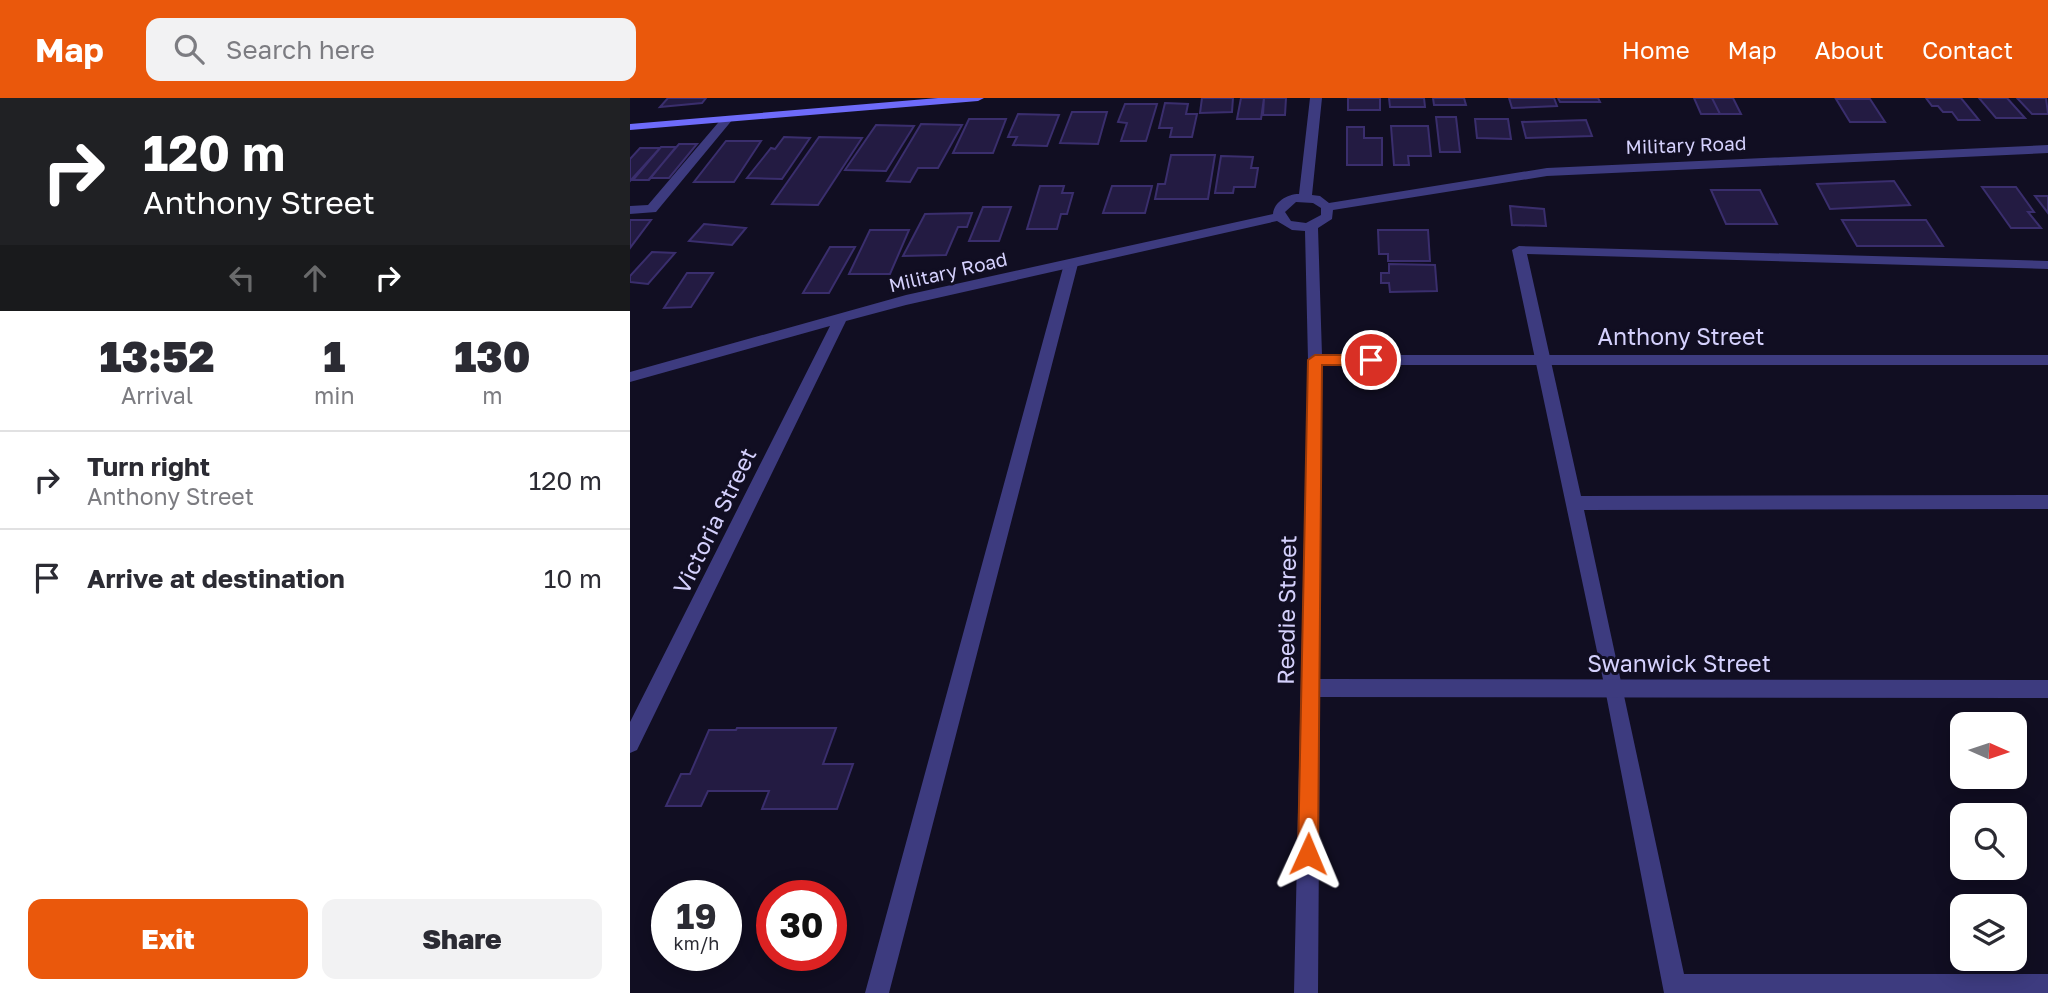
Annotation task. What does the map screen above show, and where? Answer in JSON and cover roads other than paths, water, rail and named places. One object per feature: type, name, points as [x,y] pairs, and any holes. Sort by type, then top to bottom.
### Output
[{"type":"main road","points":[[630,127],[978,98]]},
{"type":"street","points":[[1304,197],[1310,168],[1316,98]]},
{"type":"street","points":[[630,210],[652,209],[727,119]]},
{"type":"street","name":"Military Road","points":[[1328,207],[1461,184],[1560,172],[2048,149]]},
{"type":"street","points":[[1304,197],[1316,199],[1328,207],[1324,220],[1311,227],[1288,225],[1279,217],[1282,204],[1304,197]]},
{"type":"street","name":"Military Road","points":[[630,377],[919,297],[1279,217]]},
{"type":"street","name":"Reedie Street","points":[[1306,993],[1315,360],[1311,227]]},
{"type":"street","points":[[2048,265],[1519,250],[1615,688],[1676,990],[2048,986]]},
{"type":"street","points":[[877,993],[1071,264]]},
{"type":"street","name":"Victoria Street","points":[[630,743],[840,320]]},
{"type":"street","name":"Anthony Street","points":[[1315,360],[2048,360]]},
{"type":"street","points":[[1573,503],[2048,502]]},
{"type":"street","name":"Swanwick Street","points":[[1311,688],[2048,690]]}]
